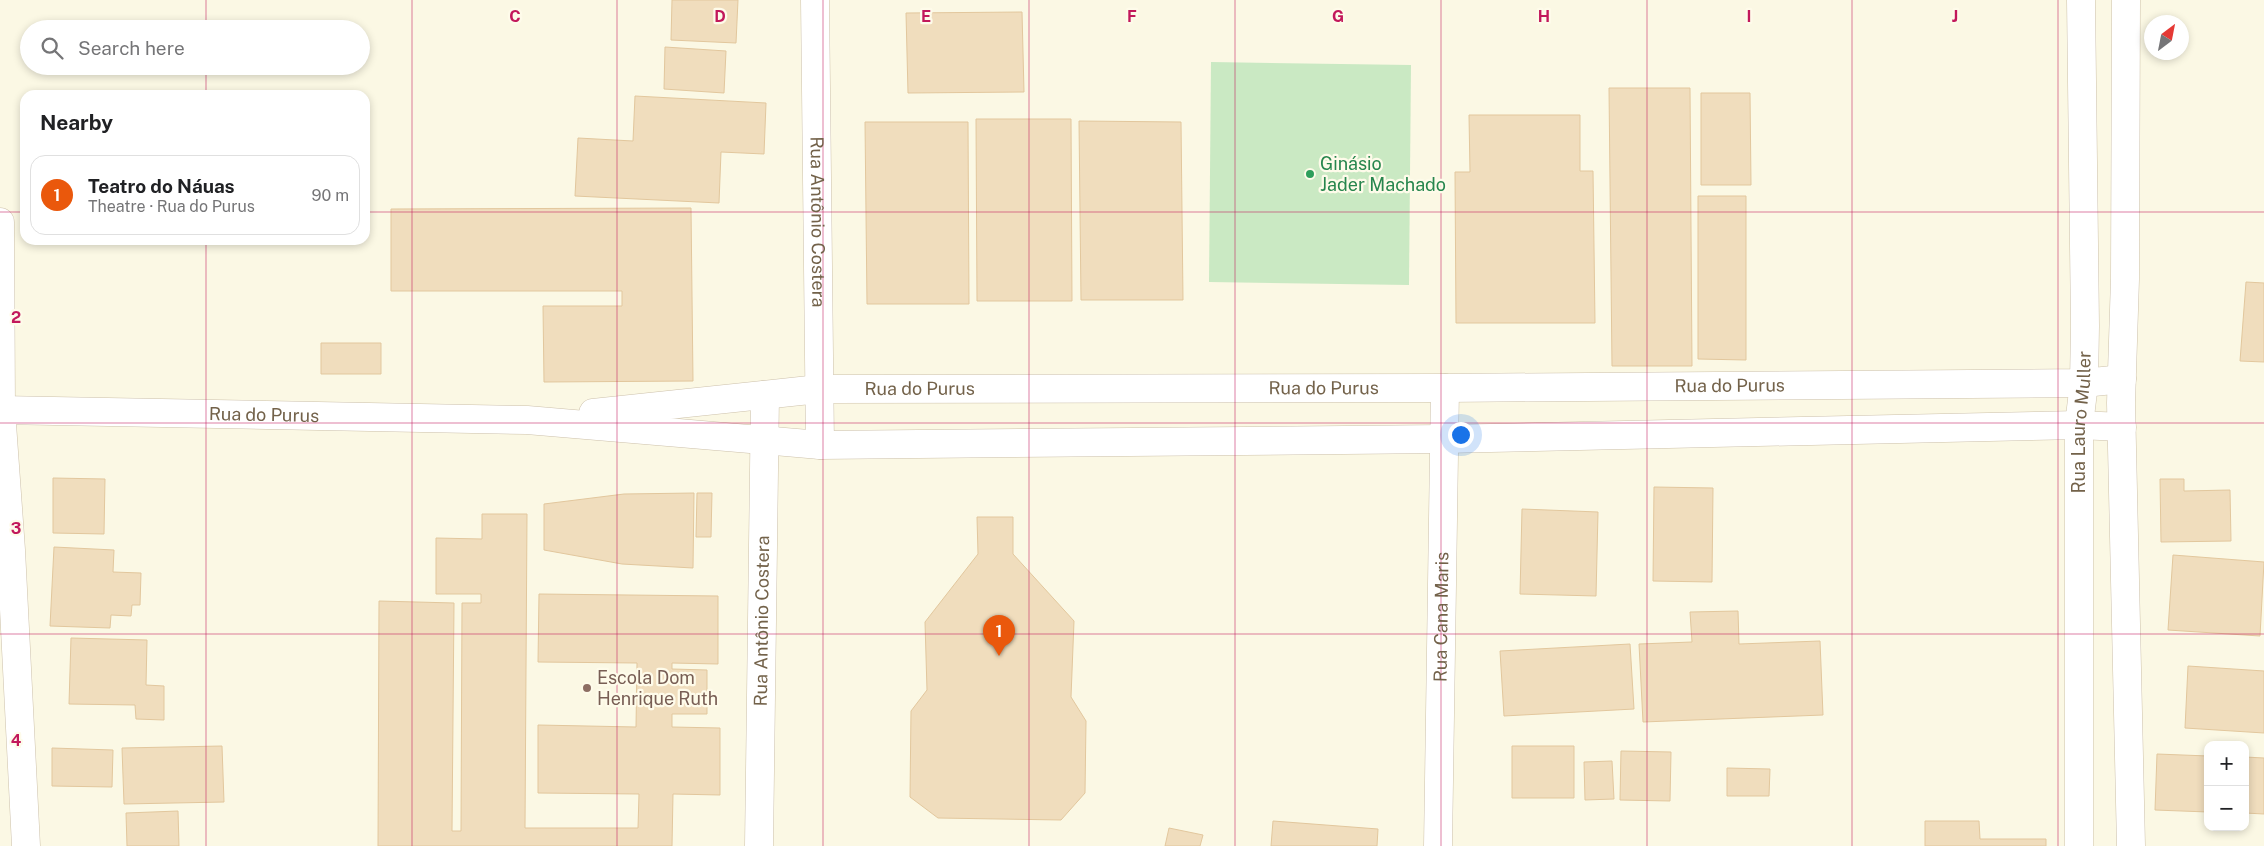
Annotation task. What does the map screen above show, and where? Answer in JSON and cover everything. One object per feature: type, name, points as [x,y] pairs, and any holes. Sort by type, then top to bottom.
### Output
[{"type":"street","name":"Rua Antônio Costera","points":[[815,0],[820,445]]},
{"type":"street","name":"Rua Lauro Muller","points":[[2079,846],[2079,425],[2084,383],[2085,326],[2081,0]]},
{"type":"street","points":[[2126,0],[2125,279],[2122,427],[2131,846]]},
{"type":"street","points":[[0,222],[1,410],[11,550],[26,846]]},
{"type":"street","name":"Rua do Purus","points":[[527,420],[819,389],[1445,388],[2084,383],[2122,379]]},
{"type":"street","name":"Rua Cana Maris","points":[[1438,846],[1445,388]]},
{"type":"street","name":"Rua Antônio Costera","points":[[759,846],[765,395]]},
{"type":"street","name":"Rua do Purus","points":[[1,410],[527,420],[820,445],[1444,440],[2079,425],[2122,427]]},
{"type":"green space","name":"Ginásio Jader Machado","points":[[1211,62],[1411,65],[1409,285],[1209,282]]},
{"type":"building","points":[[672,0],[738,0],[736,43],[671,40]]},
{"type":"building","points":[[1022,12],[1024,92],[908,93],[906,13]]},
{"type":"building","points":[[665,47],[726,51],[724,93],[664,89]]},
{"type":"building","points":[[1609,88],[1690,88],[1692,366],[1612,366]]},
{"type":"building","points":[[1701,93],[1750,93],[1751,185],[1701,185]]},
{"type":"building","points":[[635,96],[766,103],[764,154],[721,152],[719,203],[575,196],[578,138],[633,141]]},
{"type":"building","points":[[1469,115],[1580,115],[1580,171],[1593,171],[1595,323],[1456,323],[1455,172],[1470,172]]},
{"type":"building","points":[[976,119],[1071,119],[1072,301],[977,301]]},
{"type":"building","points":[[1079,121],[1181,122],[1183,300],[1081,300]]},
{"type":"building","points":[[865,122],[968,122],[969,304],[867,304]]},
{"type":"building","points":[[1698,196],[1746,196],[1746,360],[1698,359]]},
{"type":"building","points":[[691,208],[693,381],[544,382],[543,306],[622,306],[622,291],[391,291],[391,209]]},
{"type":"building","points":[[2246,282],[2264,283],[2264,362],[2240,361]]},
{"type":"building","points":[[321,343],[381,343],[381,374],[321,374]]},
{"type":"building","points":[[53,478],[105,479],[104,534],[53,533]]},
{"type":"building","points":[[2160,479],[2184,479],[2184,491],[2230,490],[2231,541],[2161,542]]},
{"type":"building","points":[[1654,487],[1713,488],[1712,582],[1653,581]]},
{"type":"building","points":[[694,493],[693,568],[622,564],[544,550],[544,504],[624,494]]},
{"type":"building","points":[[697,493],[712,493],[711,537],[696,537]]},
{"type":"building","points":[[1522,509],[1598,512],[1596,596],[1520,594]]},
{"type":"building","points":[[482,514],[527,514],[525,828],[638,828],[639,794],[538,793],[538,725],[636,727],[637,663],[538,662],[539,594],[718,596],[718,664],[672,663],[672,669],[707,670],[707,714],[672,714],[672,727],[720,728],[720,795],[673,794],[672,846],[378,846],[379,601],[454,603],[452,831],[461,831],[462,603],[481,603],[481,594],[436,594],[436,538],[482,539]]},
{"type":"building","points":[[977,517],[1013,517],[1013,554],[1074,621],[1071,697],[1086,721],[1085,793],[1061,820],[938,818],[910,797],[911,711],[927,690],[925,622],[978,554]]},
{"type":"building","points":[[54,547],[114,550],[113,572],[141,573],[140,605],[132,605],[131,616],[111,615],[110,628],[50,626]]},
{"type":"building","points":[[2173,555],[2264,562],[2260,636],[2168,630]]},
{"type":"building","points":[[1738,611],[1739,644],[1820,641],[1823,715],[1643,722],[1639,644],[1692,642],[1690,612]]},
{"type":"building","points":[[71,638],[147,640],[146,685],[164,686],[164,720],[136,719],[135,705],[69,704]]},
{"type":"building","points":[[1630,644],[1634,709],[1504,716],[1500,651]]},
{"type":"building","points":[[2188,666],[2264,671],[2264,733],[2185,728]]},
{"type":"building","points":[[222,746],[224,802],[124,804],[122,748]]},
{"type":"building","points":[[1512,746],[1574,746],[1574,798],[1512,798]]},
{"type":"building","points":[[52,748],[113,750],[112,787],[52,786]]},
{"type":"building","points":[[1621,751],[1671,752],[1670,801],[1620,800]]},
{"type":"building","points":[[2157,754],[2204,756],[2204,812],[2155,810]]},
{"type":"building","points":[[2249,757],[2264,758],[2264,814],[2249,813]]},
{"type":"building","points":[[1612,761],[1614,799],[1585,800],[1584,762]]},
{"type":"building","points":[[1727,768],[1770,769],[1769,796],[1727,796]]},
{"type":"building","points":[[178,811],[179,846],[127,846],[126,813]]},
{"type":"building","points":[[1273,821],[1378,829],[1377,846],[1271,846]]},
{"type":"building","points":[[1925,821],[1979,821],[1980,839],[2046,839],[2046,846],[1925,846]]},
{"type":"building","points":[[1169,828],[1203,835],[1200,846],[1165,846]]},
{"type":"place","name":"Ginásio Jader Machado","points":[[1310,174]]},
{"type":"place","name":"Teatro do Náuas","points":[[999,656]]},
{"type":"place","name":"Escola Dom Henrique Ruth","points":[[587,688]]}]
